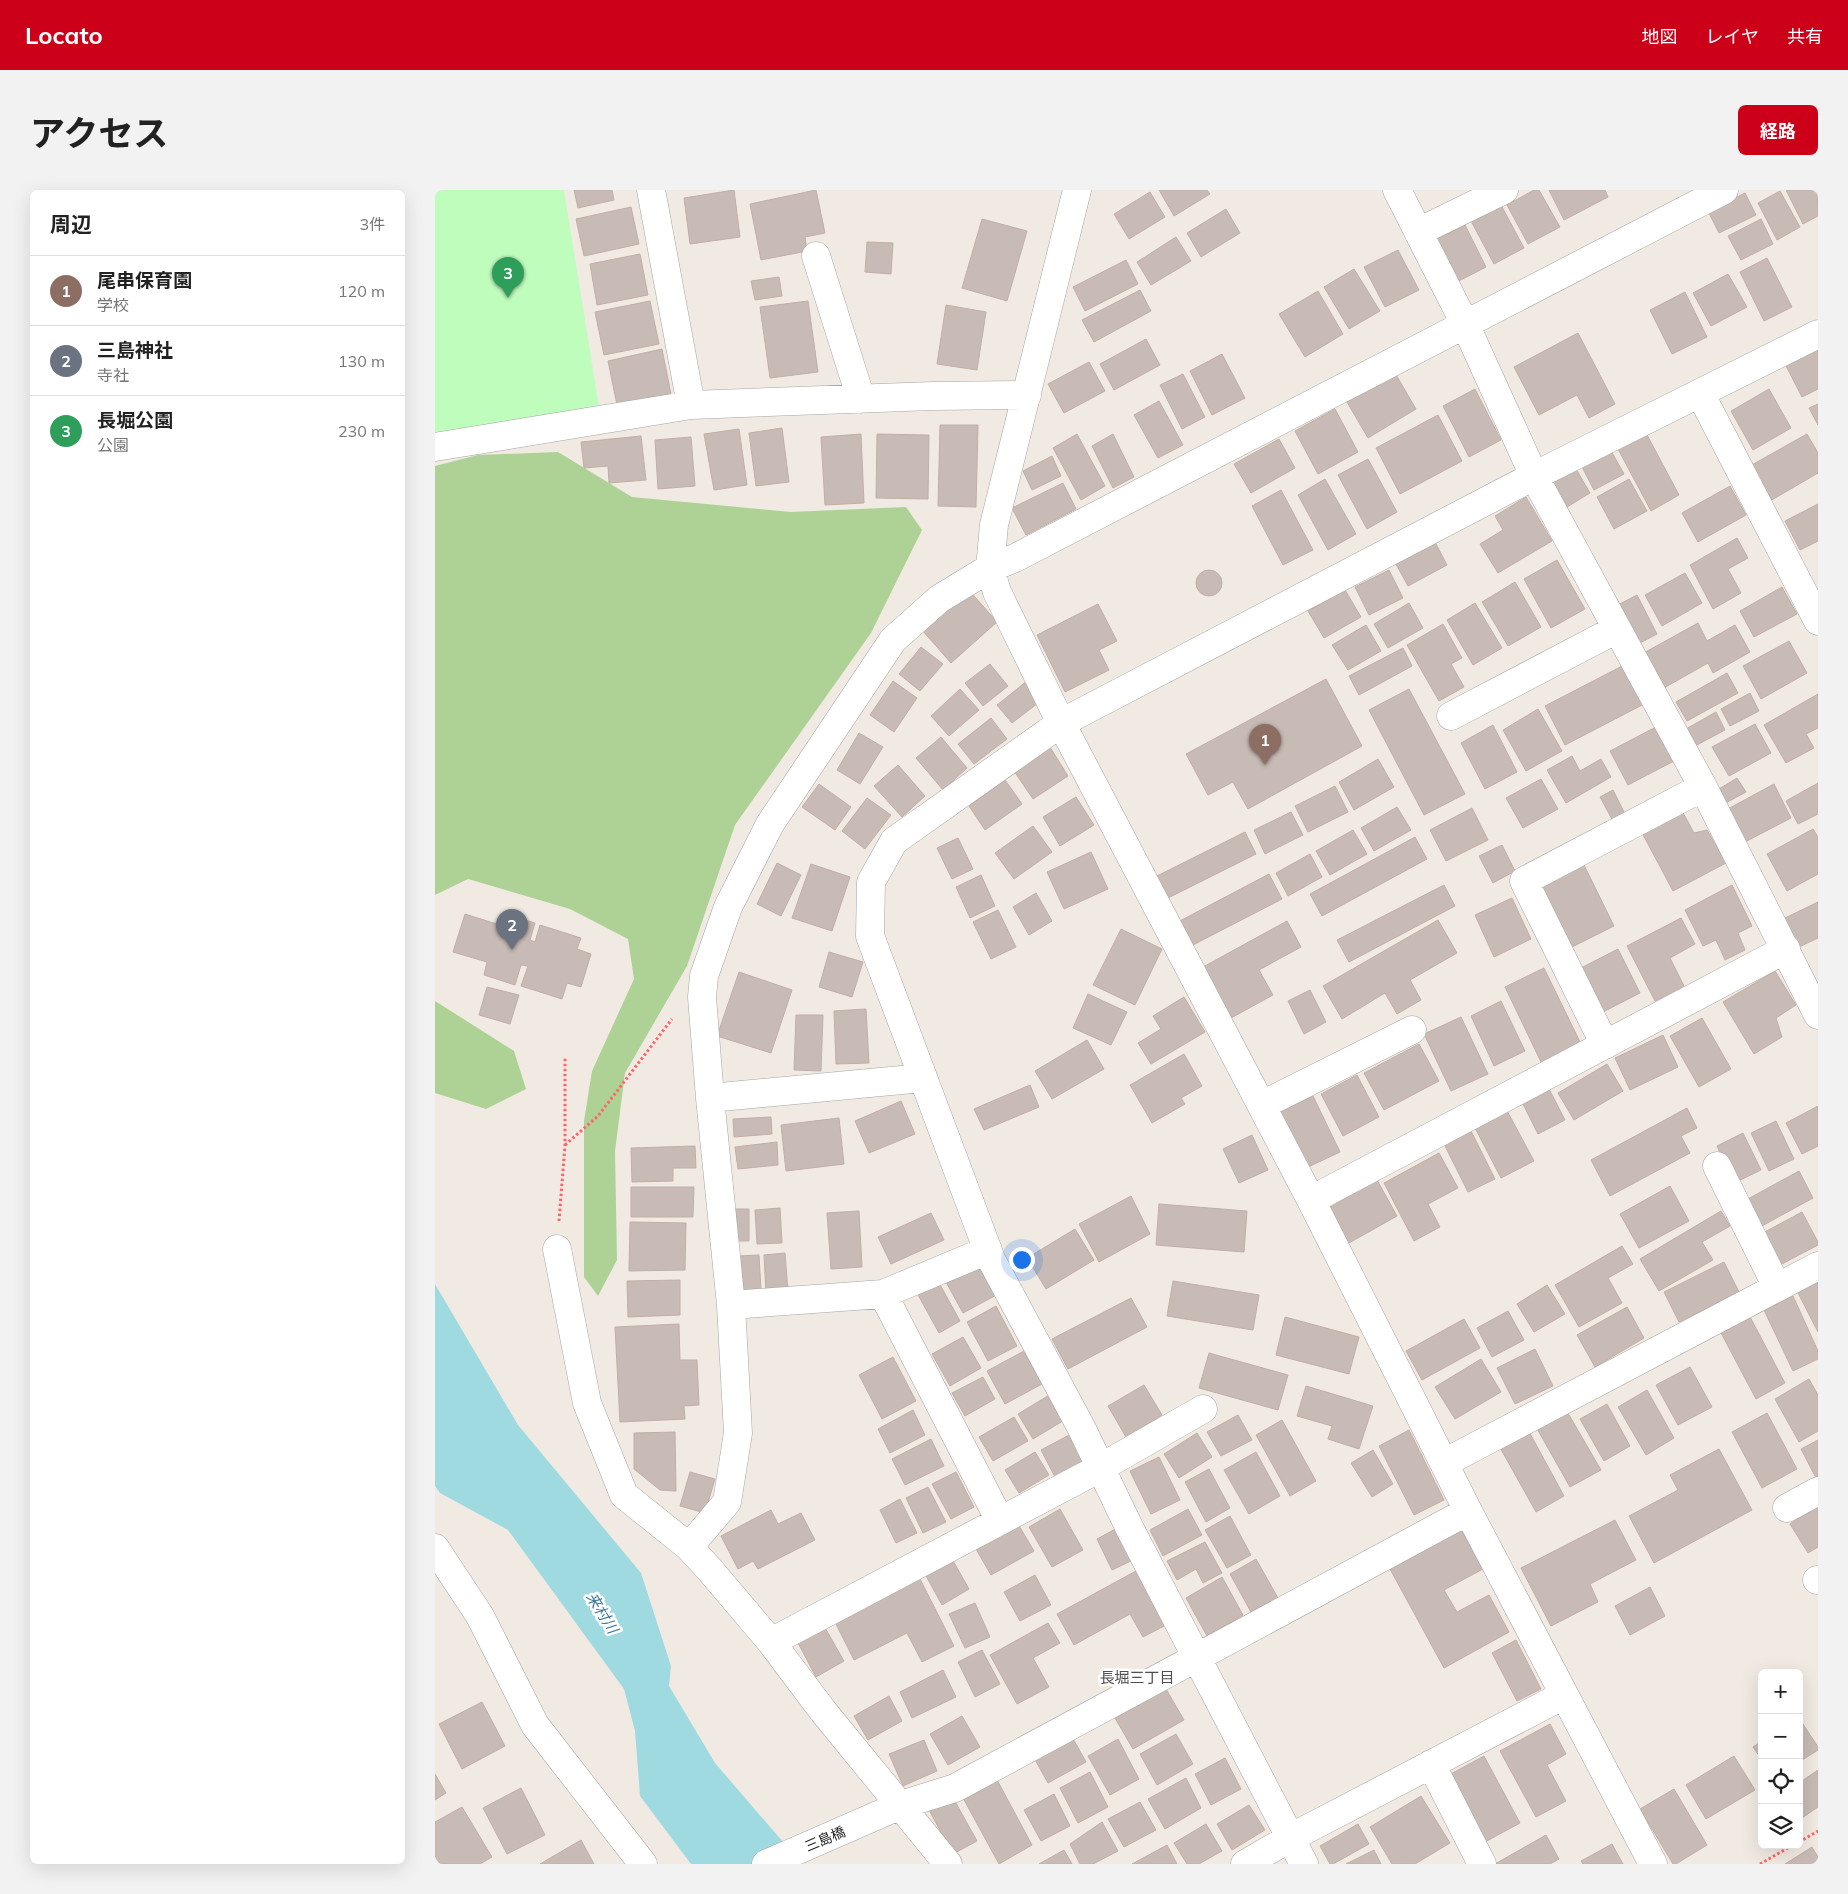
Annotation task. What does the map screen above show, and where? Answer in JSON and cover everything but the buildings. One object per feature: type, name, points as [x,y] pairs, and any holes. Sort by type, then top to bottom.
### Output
[{"type":"street","points":[[651,190],[691,405]]},
{"type":"street","points":[[1077,190],[994,526],[990,568],[997,592],[1061,723],[1311,1200],[1468,1511],[1653,1864]]},
{"type":"street","points":[[1397,190],[1465,324],[1535,476],[1703,787],[1818,1015]]},
{"type":"street","points":[[1418,232],[1503,190]]},
{"type":"street","points":[[689,1547],[727,1502],[738,1433],[731,1305],[710,1098],[702,997],[705,976],[728,906],[770,824],[893,640],[939,599],[990,568],[1015,558],[1725,190]]},
{"type":"street","points":[[816,256],[861,399]]},
{"type":"street","points":[[1303,1864],[1130,1529],[1081,1429],[987,1250],[870,936],[871,882],[894,840],[1061,723],[1535,476],[1818,334]]},
{"type":"street","points":[[1700,393],[1818,622]]},
{"type":"street","points":[[435,447],[691,405],[1027,395]]},
{"type":"street","points":[[1451,716],[1617,629]]},
{"type":"street","points":[[1605,1045],[1524,881],[1703,787]]},
{"type":"street","points":[[1311,1200],[1786,949]]},
{"type":"street","points":[[1261,1105],[1412,1030]]},
{"type":"street","points":[[710,1098],[923,1078]]},
{"type":"street","points":[[1717,1166],[1777,1287]]},
{"type":"street","points":[[557,1249],[587,1403],[624,1495],[689,1547],[771,1642],[823,1711],[892,1810],[948,1864]]},
{"type":"street","points":[[731,1305],[883,1294],[987,1250]]},
{"type":"street","points":[[1444,1463],[1818,1266]]},
{"type":"street","points":[[883,1294],[1001,1521]]},
{"type":"street","points":[[771,1642],[1100,1468],[1203,1410]]},
{"type":"street","points":[[1787,1508],[1818,1491]]},
{"type":"street","name":"三島橋","points":[[767,1864],[892,1810],[955,1788],[1468,1511]]},
{"type":"street","points":[[435,1548],[480,1616],[535,1725],[643,1864]]},
{"type":"street","points":[[1245,1864],[1290,1838],[1564,1695]]},
{"type":"street","points":[[1431,1764],[1482,1864]]},
{"type":"path","points":[[565,1145],[598,1116],[675,1015]]},
{"type":"path","points":[[557,1249],[565,1145],[565,1057]]},
{"type":"path","points":[[1803,1840],[1818,1831]]},
{"type":"path","points":[[1760,1864],[1786,1849]]},
{"type":"green space","points":[[435,190],[564,190],[599,407],[435,433]]},
{"type":"green space","points":[[558,452],[632,497],[791,512],[906,507],[922,530],[871,633],[735,825],[687,966],[625,1073],[615,1151],[617,1260],[598,1296],[584,1277],[584,1121],[592,1071],[634,979],[628,939],[570,909],[468,879],[435,895],[435,466],[478,455]]},
{"type":"green space","points":[[435,1001],[514,1051],[526,1089],[486,1109],[435,1093]]},
{"type":"water","name":"来村川","points":[[435,1284],[518,1425],[641,1573],[671,1666],[669,1686],[715,1763],[802,1864],[691,1864],[640,1796],[635,1731],[624,1689],[508,1530],[440,1493],[435,1486]]},
{"type":"place","name":"長堀公園","points":[[508,298]]},
{"type":"place","name":"尾串保育園","points":[[1265,765]]},
{"type":"place","name":"三島神社","points":[[512,950]]},
{"type":"district","name":"長堀三丁目","points":[[1137,1678]]}]
